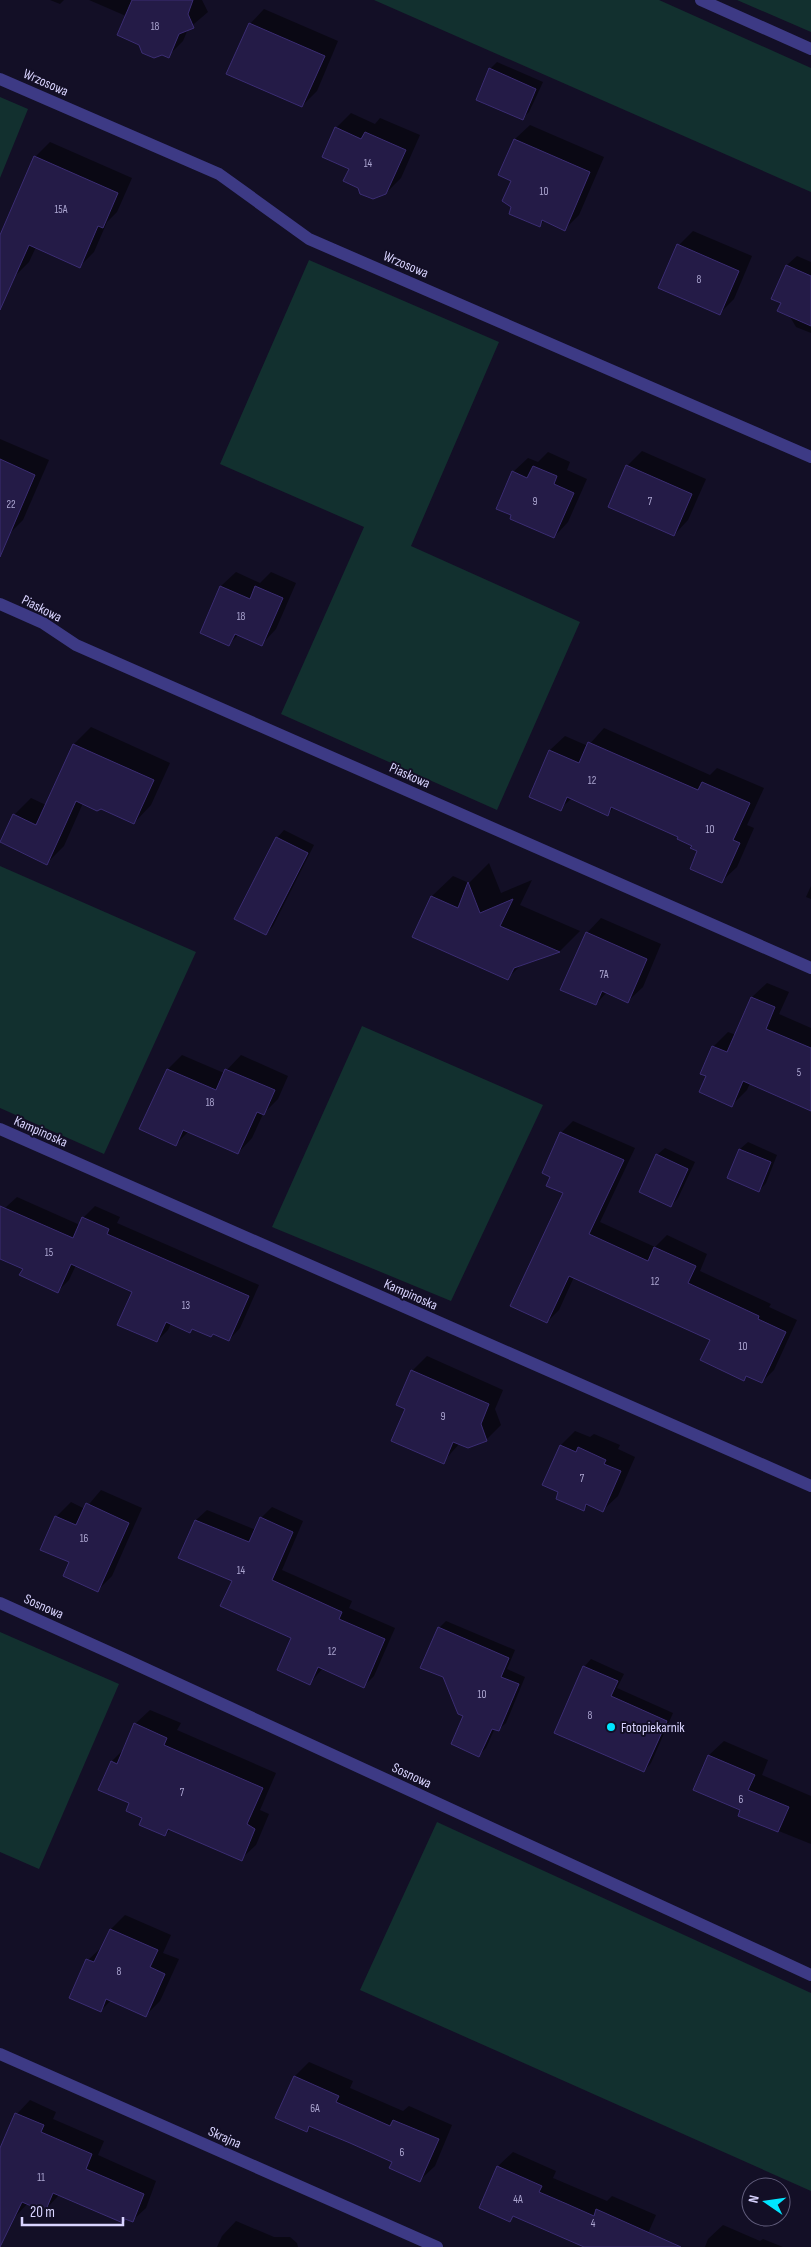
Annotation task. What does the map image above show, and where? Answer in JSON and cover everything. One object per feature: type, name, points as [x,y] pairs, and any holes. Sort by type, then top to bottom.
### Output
[{"type":"street","points":[[701,0],[811,49]]},
{"type":"street","name":"Wrzosowa","points":[[0,79],[218,174],[309,239],[811,457]]},
{"type":"street","name":"Piaskowa","points":[[0,604],[43,623],[76,645],[811,968]]},
{"type":"street","name":"Kampinoska","points":[[0,1129],[811,1486]]},
{"type":"street","name":"Sosnowa","points":[[0,1603],[811,1975]]},
{"type":"street","name":"Skrajna","points":[[0,2054],[438,2247]]},
{"type":"green space","points":[[374,0],[659,0],[811,68],[811,192]]},
{"type":"green space","points":[[737,0],[811,0],[811,32]]},
{"type":"green space","points":[[0,97],[28,109],[0,178]]},
{"type":"green space","points":[[309,260],[499,342],[411,546],[580,622],[497,810],[281,714],[364,527],[220,464]]},
{"type":"green space","points":[[0,866],[196,952],[104,1154],[0,1108]]},
{"type":"green space","points":[[362,1026],[543,1105],[451,1301],[272,1227]]},
{"type":"green space","points":[[0,1632],[119,1684],[39,1869],[0,1852]]},
{"type":"green space","points":[[437,1822],[811,1993],[811,2191],[791,2182],[791,2177],[780,2177],[360,1990]]},
{"type":"building","points":[[132,0],[193,0],[188,14],[194,28],[179,34],[169,58],[162,55],[154,58],[142,53],[139,45],[117,35]]},
{"type":"building","points":[[249,23],[325,56],[302,107],[226,74]]},
{"type":"building","points":[[489,68],[536,89],[523,120],[476,100]]},
{"type":"building","points":[[335,127],[361,139],[365,132],[406,150],[386,194],[373,199],[360,194],[358,188],[343,181],[349,169],[322,157]]},
{"type":"building","points":[[514,139],[590,172],[565,231],[542,220],[540,227],[509,214],[511,207],[502,201],[511,181],[498,175]]},
{"type":"building","points":[[34,156],[118,193],[103,228],[98,226],[80,268],[29,245],[0,310],[0,235]]},
{"type":"building","points":[[677,244],[739,271],[720,315],[658,288]]},
{"type":"building","points":[[786,265],[811,276],[811,326],[777,311],[781,303],[771,299]]},
{"type":"building","points":[[0,459],[35,475],[0,557]]},
{"type":"building","points":[[626,465],[692,494],[674,536],[608,507]]},
{"type":"building","points":[[533,466],[557,476],[554,484],[574,493],[554,538],[510,519],[511,515],[496,509],[512,471],[527,478]]},
{"type":"building","points":[[220,586],[250,599],[255,586],[283,598],[262,646],[235,634],[229,646],[200,633]]},
{"type":"building","points":[[588,742],[698,790],[702,782],[750,803],[733,840],[740,843],[722,883],[690,869],[697,851],[690,848],[692,846],[677,839],[678,837],[611,807],[608,816],[567,797],[561,811],[529,797],[549,750],[579,763]]},
{"type":"building","points":[[73,744],[154,780],[134,824],[101,809],[97,811],[76,801],[47,865],[0,842],[13,814],[36,825]]},
{"type":"building","points":[[276,837],[308,853],[266,935],[234,919]]},
{"type":"building","points":[[468,882],[480,913],[513,899],[500,926],[560,952],[514,968],[508,980],[412,937],[431,896],[458,908]]},
{"type":"building","points":[[586,932],[647,959],[628,1003],[602,991],[596,1005],[560,990]]},
{"type":"building","points":[[751,997],[775,1007],[766,1029],[811,1048],[811,1111],[743,1081],[732,1107],[699,1092],[706,1076],[700,1074],[712,1046],[727,1052]]},
{"type":"building","points":[[167,1069],[216,1090],[225,1069],[275,1090],[264,1115],[257,1112],[238,1154],[183,1130],[176,1146],[139,1129]]},
{"type":"building","points":[[560,1132],[624,1160],[589,1234],[648,1261],[654,1247],[696,1266],[688,1283],[759,1316],[758,1319],[786,1332],[762,1383],[746,1376],[744,1381],[700,1360],[710,1340],[569,1276],[547,1323],[510,1306],[563,1193],[546,1186],[550,1177],[542,1173]]},
{"type":"building","points":[[739,1149],[771,1162],[759,1192],[727,1178]]},
{"type":"building","points":[[656,1154],[688,1169],[671,1207],[639,1192]]},
{"type":"building","points":[[0,1206],[73,1238],[82,1217],[109,1229],[107,1234],[249,1296],[229,1341],[213,1334],[211,1337],[192,1329],[190,1333],[166,1322],[157,1342],[117,1325],[132,1292],[71,1264],[58,1293],[19,1275],[23,1269],[0,1259]]},
{"type":"building","points":[[411,1370],[489,1404],[481,1424],[487,1441],[468,1448],[453,1442],[444,1464],[391,1441],[405,1409],[396,1405]]},
{"type":"building","points":[[560,1445],[576,1452],[578,1447],[606,1460],[604,1464],[621,1471],[603,1512],[586,1504],[584,1511],[556,1499],[558,1492],[542,1485]]},
{"type":"building","points":[[86,1503],[129,1523],[98,1592],[63,1576],[69,1562],[40,1550],[55,1516],[76,1525]]},
{"type":"building","points":[[260,1517],[293,1532],[272,1580],[342,1612],[339,1619],[385,1639],[364,1688],[318,1667],[310,1685],[277,1670],[291,1638],[220,1606],[232,1581],[178,1558],[195,1520],[249,1542]]},
{"type":"building","points":[[438,1627],[509,1658],[501,1677],[519,1684],[499,1731],[492,1729],[479,1757],[451,1744],[463,1716],[458,1714],[443,1677],[420,1668]]},
{"type":"building","points":[[583,1666],[618,1681],[611,1696],[667,1721],[644,1772],[554,1733]]},
{"type":"building","points":[[134,1723],[167,1738],[164,1745],[263,1788],[247,1824],[255,1829],[242,1861],[168,1829],[165,1836],[139,1825],[142,1818],[126,1811],[129,1803],[98,1790],[111,1761],[117,1764]]},
{"type":"building","points":[[708,1755],[755,1775],[748,1790],[789,1807],[778,1832],[738,1816],[740,1810],[693,1790]]},
{"type":"building","points":[[110,1929],[158,1950],[150,1967],[165,1974],[146,2017],[106,1999],[101,2012],[69,1998],[86,1959],[94,1962]]},
{"type":"building","points":[[294,2076],[339,2096],[336,2102],[390,2126],[393,2120],[439,2139],[420,2182],[389,2168],[392,2162],[350,2143],[309,2126],[307,2132],[275,2118]]},
{"type":"building","points":[[15,2113],[44,2125],[41,2132],[92,2154],[86,2169],[144,2194],[133,2222],[125,2219],[123,2223],[53,2193],[45,2212],[22,2202],[0,2247],[0,2148]]},
{"type":"building","points":[[497,2166],[542,2186],[539,2192],[594,2216],[596,2209],[681,2247],[584,2247],[513,2216],[510,2222],[479,2208]]},
{"type":"place","name":"Fotopiekarnik","points":[[611,1727]]}]
